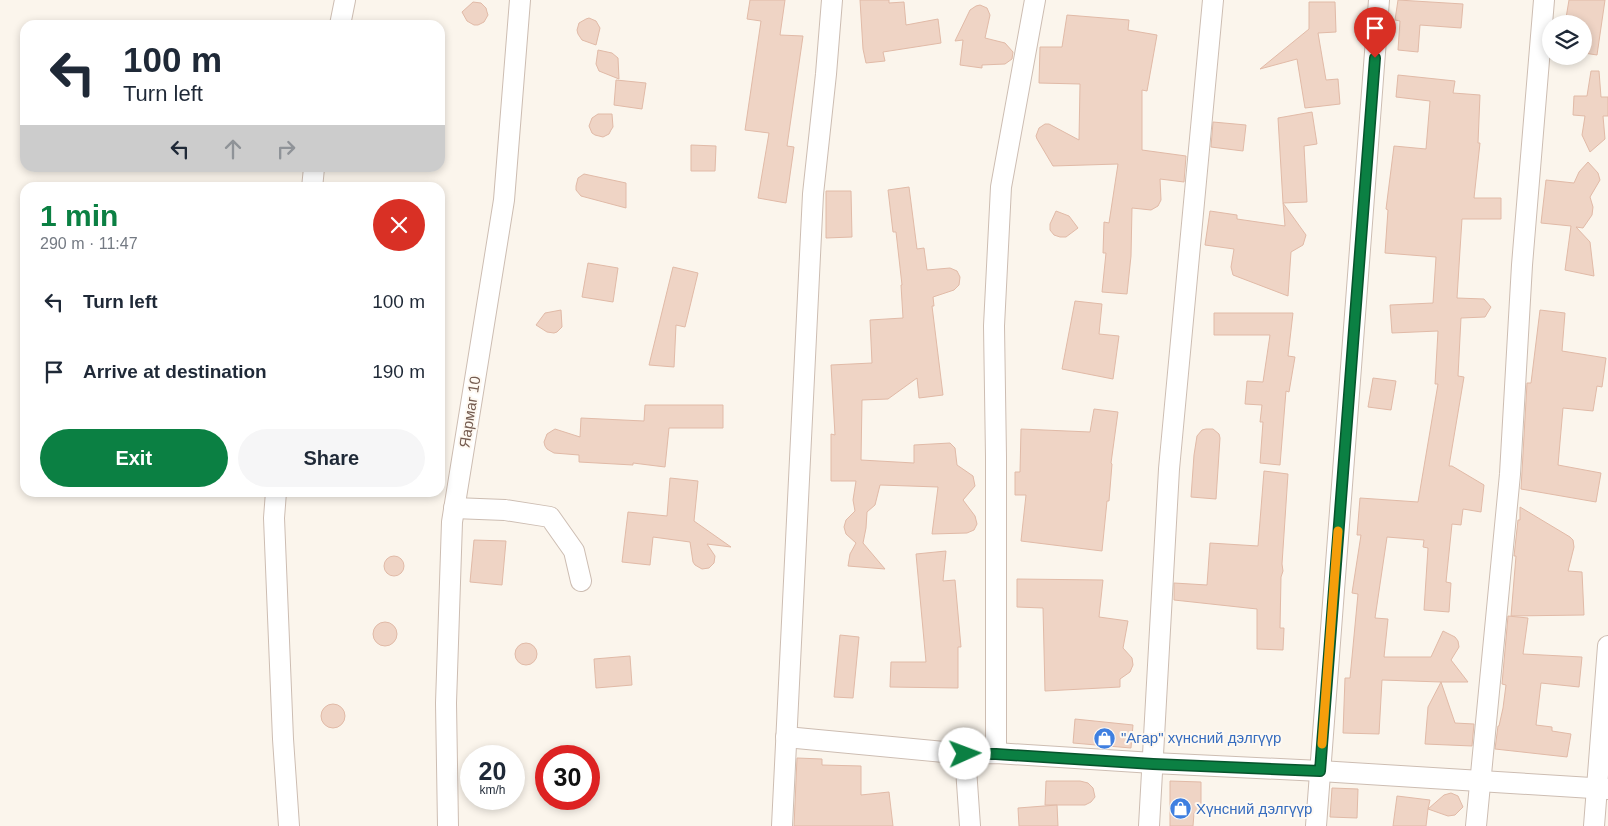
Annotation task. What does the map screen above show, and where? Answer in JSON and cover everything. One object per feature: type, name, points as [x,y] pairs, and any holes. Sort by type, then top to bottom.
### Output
[{"type":"street","points":[[341,20],[344,0]]},
{"type":"street","name":"Яармаг 10","points":[[448,826],[446,703],[452,522],[504,200],[520,0]]},
{"type":"street","points":[[782,826],[812,194],[826,74],[832,0]]},
{"type":"street","points":[[996,754],[994,326],[1001,188],[1035,0]]},
{"type":"street","points":[[1149,826],[1169,469],[1213,0]]},
{"type":"street","points":[[1316,826],[1379,0]]},
{"type":"street","points":[[1476,826],[1510,474],[1522,265],[1544,0]]},
{"type":"street","points":[[276,497],[274,518],[283,739],[289,826]]},
{"type":"street","points":[[454,508],[505,510],[550,517],[574,551],[582,582]]},
{"type":"street","points":[[1594,826],[1602,789],[1608,646]]},
{"type":"street","points":[[786,737],[965,754],[1320,771],[1602,789]]},
{"type":"street","points":[[965,754],[970,826]]},
{"type":"building","points":[[750,0],[785,0],[780,35],[803,36],[787,146],[794,147],[786,203],[758,198],[769,133],[745,130],[761,21],[747,19]]},
{"type":"building","points":[[860,0],[889,0],[889,3],[904,2],[906,25],[938,19],[941,43],[883,52],[885,61],[866,63],[863,49]]},
{"type":"building","points":[[1398,0],[1463,4],[1461,28],[1420,25],[1418,52],[1398,50],[1400,21],[1395,20]]},
{"type":"building","points":[[1569,0],[1605,0],[1597,55],[1592,54],[1592,15],[1566,15]]},
{"type":"building","points":[[473,2],[481,3],[486,8],[488,15],[484,22],[478,25],[467,21],[462,12]]},
{"type":"building","points":[[1309,2],[1335,2],[1336,32],[1318,33],[1326,80],[1338,79],[1340,104],[1305,108],[1297,59],[1260,69],[1309,29]]},
{"type":"building","points":[[980,5],[987,8],[990,15],[985,38],[1005,43],[1013,52],[1012,59],[1005,64],[982,65],[982,68],[960,65],[963,40],[955,41],[970,10]]},
{"type":"building","points":[[1067,15],[1129,20],[1128,30],[1157,35],[1147,91],[1142,90],[1142,150],[1186,156],[1184,182],[1160,179],[1161,200],[1158,206],[1151,210],[1132,208],[1131,256],[1127,294],[1102,292],[1106,253],[1103,253],[1104,222],[1109,223],[1118,164],[1053,166],[1036,136],[1039,128],[1049,124],[1079,140],[1080,84],[1039,83],[1040,47],[1062,47]]},
{"type":"building","points":[[589,18],[596,21],[600,28],[596,45],[582,40],[578,34],[579,23]]},
{"type":"building","points":[[598,50],[612,53],[618,58],[619,79],[599,71],[596,64]]},
{"type":"building","points":[[1591,71],[1599,71],[1601,97],[1608,97],[1608,116],[1603,116],[1605,139],[1590,152],[1582,135],[1585,116],[1573,115],[1574,96],[1587,96]]},
{"type":"building","points":[[1398,75],[1455,81],[1453,93],[1480,95],[1478,143],[1480,143],[1474,198],[1501,198],[1501,219],[1462,219],[1459,266],[1457,298],[1484,299],[1491,307],[1485,317],[1461,318],[1458,376],[1464,377],[1449,466],[1484,485],[1481,512],[1463,509],[1461,525],[1452,524],[1446,582],[1451,583],[1449,612],[1424,610],[1428,548],[1423,547],[1424,540],[1387,537],[1375,618],[1388,619],[1384,657],[1431,657],[1443,631],[1455,637],[1459,647],[1451,660],[1468,682],[1382,680],[1379,734],[1343,733],[1345,678],[1350,678],[1358,594],[1352,593],[1361,535],[1357,535],[1360,498],[1418,502],[1438,384],[1435,384],[1438,331],[1392,333],[1390,305],[1433,303],[1436,257],[1385,253],[1388,210],[1386,209],[1394,146],[1426,149],[1430,101],[1396,97]]},
{"type":"building","points":[[616,80],[646,83],[642,109],[614,105]]},
{"type":"building","points":[[1312,112],[1317,144],[1304,146],[1307,202],[1283,203],[1278,118]]},
{"type":"building","points":[[598,114],[612,114],[613,127],[609,134],[603,137],[592,133],[589,126],[592,118]]},
{"type":"building","points":[[1213,122],[1246,125],[1243,151],[1211,147]]},
{"type":"building","points":[[691,145],[716,146],[715,171],[691,171]]},
{"type":"building","points":[[1588,162],[1598,173],[1600,180],[1590,197],[1593,207],[1592,215],[1583,228],[1576,227],[1590,242],[1594,276],[1565,270],[1571,226],[1541,223],[1546,180],[1574,183],[1579,172]]},
{"type":"building","points":[[584,174],[626,183],[626,208],[581,196],[576,190],[576,186],[578,178]]},
{"type":"building","points":[[909,187],[917,249],[924,248],[927,270],[950,268],[957,271],[960,277],[959,285],[954,290],[933,297],[934,306],[932,306],[943,395],[919,398],[917,378],[888,399],[862,400],[861,460],[914,463],[914,445],[950,443],[955,448],[957,465],[973,476],[975,486],[963,500],[975,516],[977,524],[974,530],[967,533],[932,534],[938,487],[880,485],[875,505],[867,512],[863,543],[885,569],[848,566],[850,554],[856,543],[846,534],[844,527],[846,520],[855,511],[853,500],[856,481],[831,481],[831,434],[835,435],[831,365],[872,363],[870,320],[903,318],[902,285],[896,232],[893,232],[888,190]]},
{"type":"building","points":[[826,191],[851,191],[852,237],[826,238]]},
{"type":"building","points":[[1283,203],[1306,235],[1303,245],[1291,252],[1288,296],[1233,275],[1231,267],[1234,249],[1205,245],[1210,211],[1237,215],[1237,219],[1285,226]]},
{"type":"building","points":[[1056,211],[1069,216],[1078,228],[1066,237],[1054,235],[1050,230],[1050,224]]},
{"type":"building","points":[[588,263],[618,268],[613,302],[582,297]]},
{"type":"building","points":[[673,267],[698,273],[685,327],[676,325],[674,367],[649,365]]},
{"type":"building","points":[[1075,301],[1102,304],[1099,334],[1119,336],[1113,379],[1062,369]]},
{"type":"building","points":[[561,310],[562,327],[557,332],[547,332],[536,325],[545,313]]},
{"type":"building","points":[[1540,310],[1565,313],[1562,351],[1606,358],[1602,387],[1597,386],[1593,411],[1563,408],[1558,465],[1601,473],[1596,502],[1521,489],[1527,383],[1531,383]]},
{"type":"building","points":[[1214,313],[1293,313],[1288,356],[1295,357],[1289,392],[1286,391],[1280,465],[1260,463],[1263,422],[1260,422],[1262,405],[1245,404],[1247,381],[1263,382],[1270,335],[1214,335]]},
{"type":"building","points":[[1373,378],[1396,381],[1391,410],[1368,407]]},
{"type":"building","points":[[645,405],[723,405],[723,428],[669,428],[665,467],[633,463],[633,465],[579,462],[579,455],[554,453],[545,446],[544,442],[547,434],[555,429],[580,437],[581,418],[644,421]]},
{"type":"building","points":[[1094,409],[1118,412],[1102,551],[1021,541],[1026,495],[1015,495],[1015,472],[1020,472],[1021,429],[1090,432]]},
{"type":"building","points":[[1213,429],[1219,434],[1220,438],[1216,499],[1191,497],[1197,436],[1202,430]]},
{"type":"building","points":[[1264,471],[1288,474],[1283,571],[1281,577],[1280,628],[1284,628],[1283,650],[1257,649],[1257,609],[1174,600],[1174,583],[1207,585],[1210,543],[1258,546]]},
{"type":"building","points":[[670,478],[698,481],[694,521],[731,547],[707,544],[715,556],[714,563],[709,568],[702,569],[695,565],[690,542],[653,537],[650,565],[622,562],[628,512],[667,516]]},
{"type":"building","points":[[1520,507],[1573,540],[1574,547],[1568,571],[1582,572],[1584,615],[1511,616],[1516,556],[1514,556],[1518,520],[1520,520]]},
{"type":"building","points":[[474,540],[506,541],[502,585],[470,582]]},
{"type":"building","points":[[946,551],[943,581],[955,580],[961,647],[958,647],[958,688],[890,687],[891,662],[926,662],[916,554]]},
{"type":"building","points":[[390,556],[398,556],[404,562],[404,570],[398,576],[390,576],[384,570],[384,562]]},
{"type":"building","points":[[1017,579],[1103,580],[1099,617],[1128,621],[1123,648],[1132,658],[1133,665],[1130,672],[1120,679],[1120,687],[1045,691],[1043,608],[1017,607]]},
{"type":"building","points":[[1508,616],[1528,618],[1523,654],[1582,657],[1579,687],[1541,683],[1536,725],[1552,727],[1552,731],[1571,734],[1567,757],[1495,749],[1506,685],[1502,684]]},
{"type":"building","points":[[385,622],[394,625],[397,634],[394,643],[385,646],[376,643],[373,634],[376,625]]},
{"type":"building","points":[[840,635],[859,637],[853,698],[834,697]]},
{"type":"building","points":[[522,643],[530,643],[537,650],[537,658],[530,665],[522,665],[515,658],[515,650]]},
{"type":"building","points":[[630,656],[632,685],[596,688],[594,659]]},
{"type":"building","points":[[1441,682],[1455,723],[1474,724],[1472,746],[1425,744],[1428,707]]},
{"type":"building","points":[[333,704],[341,708],[345,716],[341,724],[333,728],[325,724],[321,716],[325,708]]},
{"type":"building","name":"\"Агар\" хүнсний дэлгүүр","points":[[1075,719],[1133,725],[1131,748],[1073,743]]},
{"type":"building","points":[[797,758],[822,759],[822,765],[861,766],[861,795],[889,792],[893,826],[794,826]]},
{"type":"building","points":[[1046,781],[1080,781],[1088,783],[1093,788],[1095,797],[1085,805],[1045,805]]},
{"type":"building","points":[[1170,781],[1201,782],[1201,813],[1194,813],[1193,826],[1170,826]]},
{"type":"building","points":[[1332,788],[1358,789],[1357,818],[1330,817]]},
{"type":"building","points":[[1451,793],[1458,796],[1463,807],[1455,815],[1448,816],[1428,809],[1444,795]]},
{"type":"building","points":[[1397,796],[1430,800],[1426,826],[1393,826]]},
{"type":"building","points":[[1057,805],[1058,826],[1019,826],[1018,808]]},
{"type":"slow traffic","points":[[1322,744],[1338,531]]},
{"type":"place","name":"\"Агар\" хүнсний дэлгүүр","points":[[1105,738]]},
{"type":"place","name":"Хүнсний дэлгүүр","points":[[1180,809]]},
{"type":"route","points":[[965,754],[1320,771],[1375,58]]}]
